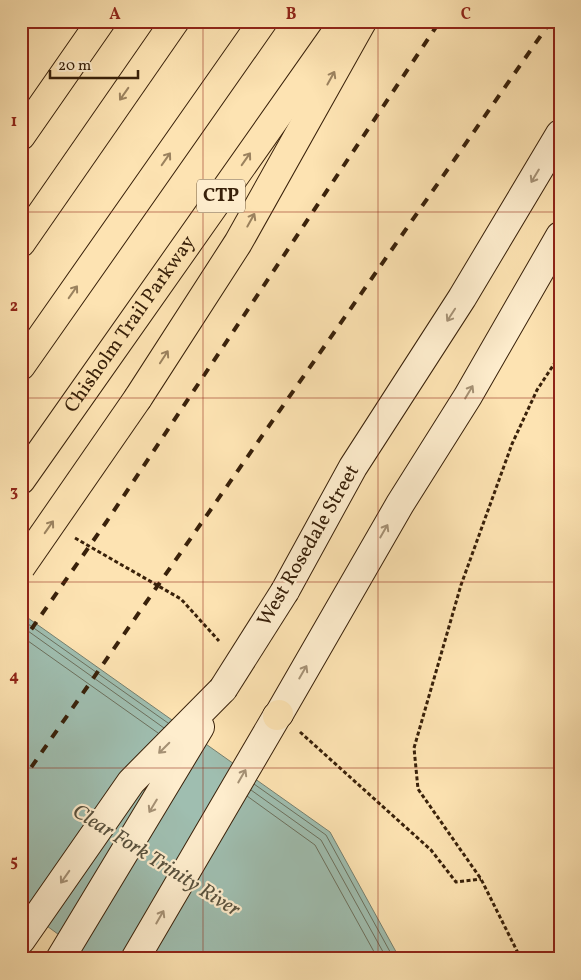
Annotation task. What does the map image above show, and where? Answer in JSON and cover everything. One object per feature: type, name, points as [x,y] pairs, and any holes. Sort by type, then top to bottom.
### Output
[{"type":"highway","points":[[21,136],[101,21]]},
{"type":"highway","points":[[21,243],[175,21]]},
{"type":"highway","points":[[21,366],[263,21]]},
{"type":"highway","name":"Chisholm Trail Parkway","points":[[21,480],[344,21]]},
{"type":"highway","points":[[21,567],[138,398],[238,243],[363,21]]},
{"type":"main road","name":"West Rosedale Street","points":[[60,959],[223,689],[285,591],[353,467],[462,298],[560,134]]},
{"type":"main road","points":[[135,959],[400,504],[468,396],[560,236]]},
{"type":"main road","points":[[21,940],[131,782],[223,689]]},
{"type":"path","points":[[521,959],[481,879],[418,789],[414,748],[461,585],[512,444],[537,390],[560,355]]},
{"type":"path","points":[[72,535],[181,599],[223,645]]},
{"type":"path","points":[[278,715],[328,756],[431,850],[456,882],[481,879]]},
{"type":"water","name":"Clear Fork Trinity River","points":[[21,613],[330,832],[400,959],[92,959],[21,907]]},
{"type":"railway","points":[[21,644],[107,521],[440,21]]},
{"type":"railway","points":[[21,782],[551,21]]}]
